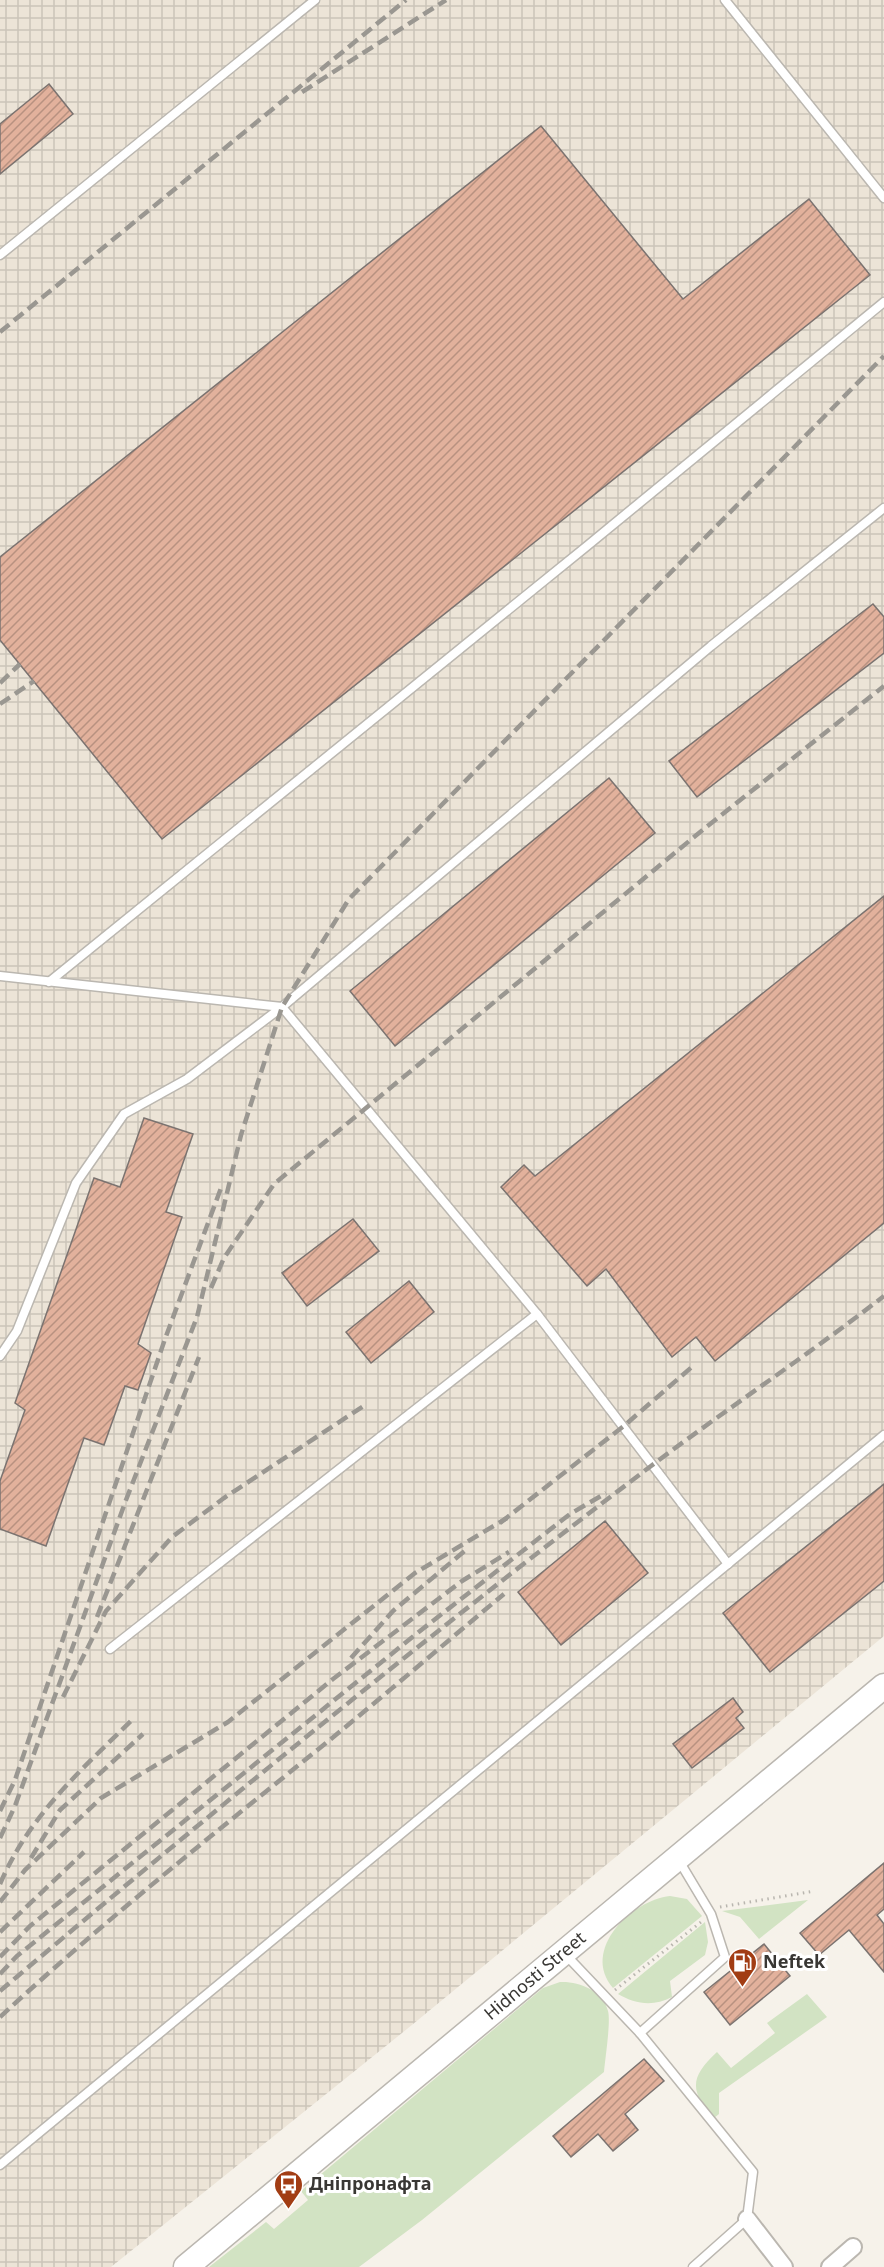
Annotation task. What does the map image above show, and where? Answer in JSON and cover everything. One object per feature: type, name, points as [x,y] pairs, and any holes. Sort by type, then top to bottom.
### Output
[{"type":"main road","name":"Hidnosti Street","points":[[186,2267],[884,1686]]},
{"type":"street","points":[[747,2219],[784,2267]]},
{"type":"street","points":[[830,2267],[852,2247]]},
{"type":"lane","points":[[0,255],[315,0]]},
{"type":"lane","points":[[725,0],[884,198]]},
{"type":"lane","points":[[49,982],[884,302]]},
{"type":"lane","points":[[0,1356],[17,1331],[76,1183],[124,1114],[187,1079],[282,1007],[711,646],[884,508]]},
{"type":"lane","points":[[0,976],[282,1007],[537,1314],[728,1563]]},
{"type":"lane","points":[[110,1649],[537,1314]]},
{"type":"lane","points":[[0,2165],[884,1435]]},
{"type":"lane","points":[[640,2033],[725,1957],[711,1914],[677,1859]]},
{"type":"lane","points":[[564,1952],[640,2033],[753,2172],[747,2219],[693,2267]]},
{"type":"path","points":[[718,1907],[814,1891]]},
{"type":"path","points":[[606,1997],[703,1920]]},
{"type":"shaded area","points":[[0,0],[884,0],[884,1636],[407,2029],[111,2267],[0,2267]]},
{"type":"green space","points":[[670,1896],[687,1899],[702,1916],[613,1988],[604,1973],[603,1958],[607,1943],[615,1929],[640,1907]]},
{"type":"green space","points":[[808,1900],[759,1939],[740,1917],[722,1911]]},
{"type":"green space","points":[[705,1922],[708,1942],[705,1955],[670,1981],[672,1997],[658,2002],[644,2003],[618,1994]]},
{"type":"green space","points":[[560,1982],[574,1983],[589,1988],[601,1997],[605,2004],[609,2023],[604,2072],[422,2220],[359,2267],[209,2267],[266,2222],[274,2229],[308,2200],[301,2191],[543,1988]]},
{"type":"green space","points":[[807,1994],[827,2017],[719,2093],[719,2114],[714,2118],[700,2100],[696,2084],[708,2061],[717,2052],[731,2068],[775,2033],[767,2023]]},
{"type":"building","points":[[49,84],[73,114],[0,174],[0,124]]},
{"type":"building","points":[[541,126],[683,299],[809,199],[870,275],[162,839],[0,640],[0,557]]},
{"type":"building","points":[[873,604],[884,617],[884,653],[697,797],[669,761]]},
{"type":"building","points":[[609,778],[655,833],[395,1046],[350,991]]},
{"type":"building","points":[[884,896],[884,1223],[715,1361],[696,1337],[672,1357],[606,1269],[587,1286],[501,1187],[524,1165],[535,1176]]},
{"type":"building","points":[[144,1118],[193,1134],[166,1212],[182,1217],[138,1344],[151,1353],[138,1390],[125,1386],[104,1445],[84,1438],[46,1546],[0,1529],[0,1481],[25,1410],[15,1403],[94,1178],[120,1187]]},
{"type":"building","points":[[353,1219],[379,1251],[307,1306],[282,1273]]},
{"type":"building","points":[[409,1281],[434,1312],[371,1363],[346,1332]]},
{"type":"building","points":[[884,1484],[884,1581],[770,1672],[723,1613]]},
{"type":"building","points":[[605,1521],[648,1573],[561,1645],[518,1592]]},
{"type":"building","points":[[733,1698],[743,1712],[736,1718],[744,1728],[692,1768],[673,1744]]},
{"type":"building","points":[[884,1863],[884,1909],[877,1915],[884,1924],[884,1972],[849,1930],[819,1955],[800,1933]]},
{"type":"building","points":[[764,1944],[790,1976],[730,2025],[704,1992]]},
{"type":"building","points":[[644,2059],[664,2081],[625,2114],[638,2130],[613,2151],[598,2134],[571,2157],[553,2136]]},
{"type":"railway","points":[[0,332],[406,0]]},
{"type":"railway","points":[[302,92],[446,0]]},
{"type":"railway","points":[[0,1838],[15,1806],[126,1500],[197,1317],[241,1135],[282,1007],[349,899],[884,356]]},
{"type":"railway","points":[[0,683],[20,664]]},
{"type":"railway","points":[[0,704],[34,681]]},
{"type":"railway","points":[[211,1288],[224,1258],[274,1184],[705,828],[884,686]]},
{"type":"railway","points":[[0,1811],[15,1780],[165,1339],[221,1188]]},
{"type":"railway","points":[[0,1991],[241,1790],[568,1529],[884,1296]]},
{"type":"railway","points":[[97,1617],[199,1357]]},
{"type":"railway","points":[[500,1523],[625,1425],[693,1366]]},
{"type":"railway","points":[[63,1697],[106,1611],[172,1537],[224,1498],[365,1405]]},
{"type":"railway","points":[[0,1974],[17,1956],[420,1631],[570,1514],[606,1493]]},
{"type":"railway","points":[[0,1902],[25,1870],[101,1798],[228,1722],[415,1573],[507,1518]]},
{"type":"railway","points":[[351,1658],[393,1611],[467,1549]]},
{"type":"railway","points":[[0,1957],[30,1926],[333,1679],[462,1581],[509,1552]]},
{"type":"railway","points":[[0,2017],[120,1911],[504,1594]]},
{"type":"railway","points":[[0,1884],[26,1837],[57,1796],[131,1721]]},
{"type":"railway","points":[[31,1858],[60,1810],[143,1734]]},
{"type":"railway","points":[[0,1932],[84,1852]]},
{"type":"place","name":"Neftek","points":[[742,1988]]},
{"type":"place","name":"Дніпронафта","points":[[288,2210]]}]
